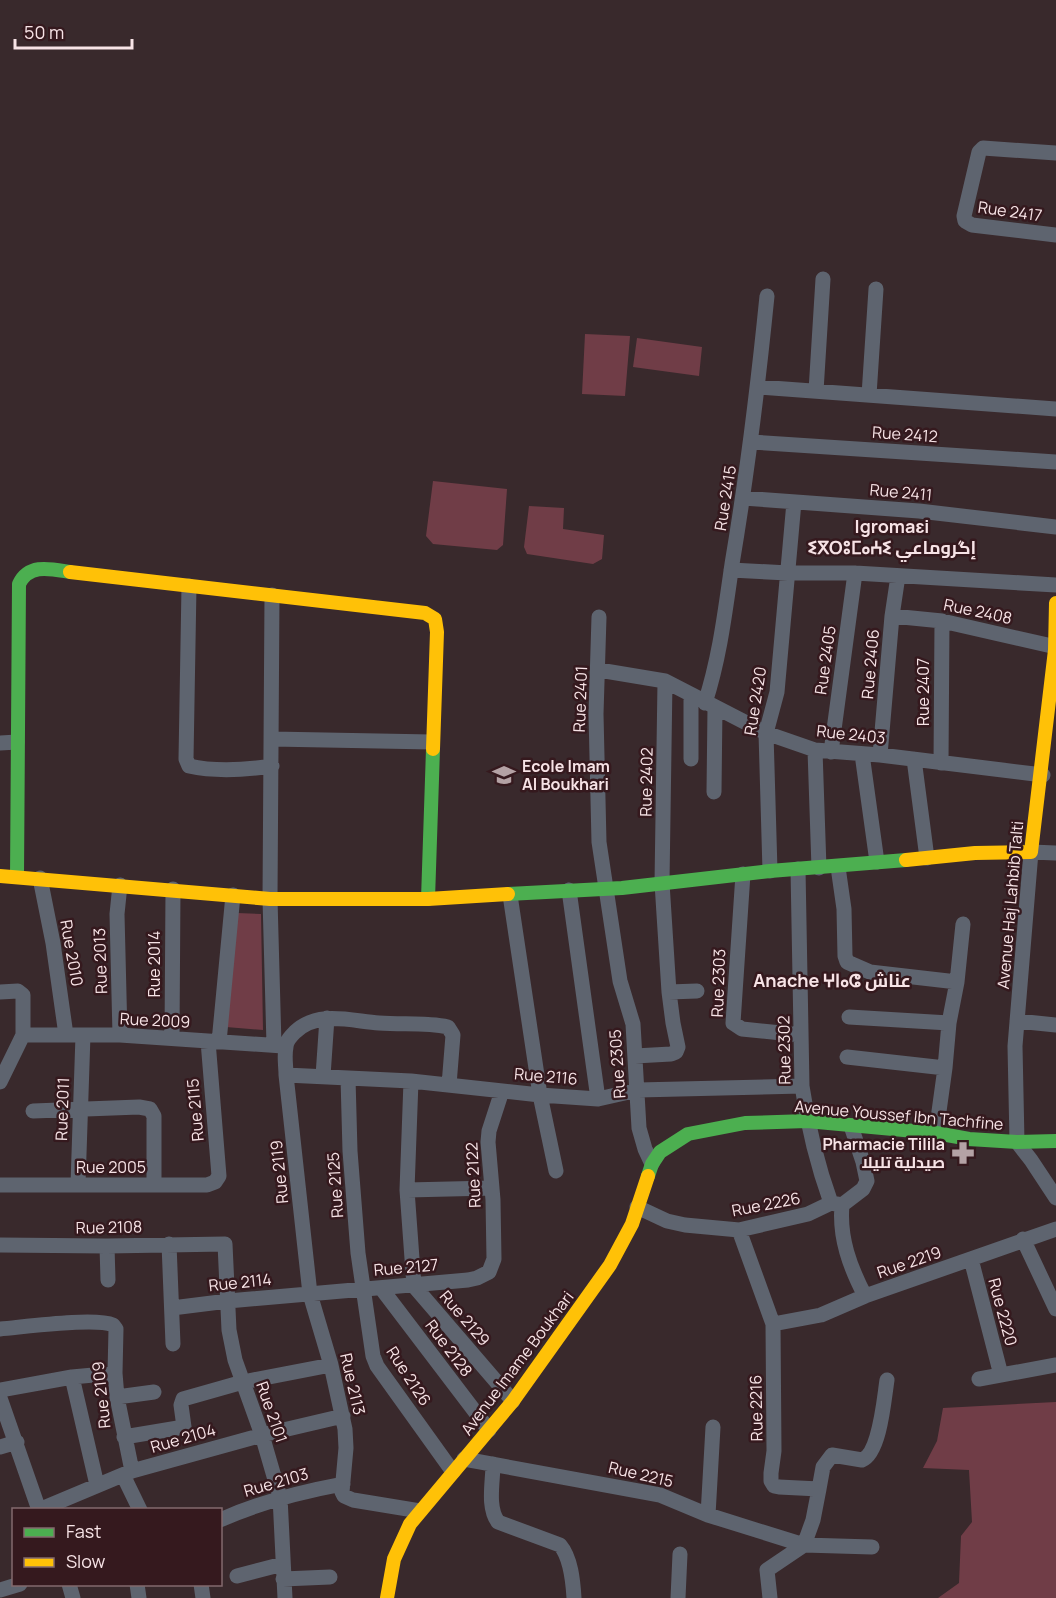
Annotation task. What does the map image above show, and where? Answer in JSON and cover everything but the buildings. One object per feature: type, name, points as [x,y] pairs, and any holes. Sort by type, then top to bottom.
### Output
[{"type":"street","name":"Rue 2417","points":[[1056,153],[983,148],[979,152],[964,216],[965,221],[972,225],[1056,235]]},
{"type":"street","points":[[816,391],[823,279]]},
{"type":"street","points":[[869,395],[876,289]]},
{"type":"street","name":"Rue 2415","points":[[714,792],[710,705],[751,442],[767,296]]},
{"type":"street","points":[[758,387],[1056,409]]},
{"type":"street","name":"Rue 2412","points":[[751,442],[1056,462]]},
{"type":"street","name":"Rue 2411","points":[[743,498],[919,511],[1056,527]]},
{"type":"street","name":"Rue 2420","points":[[770,871],[766,733],[777,692],[794,502]]},
{"type":"street","points":[[17,877],[20,769],[17,742],[19,584],[23,576],[39,568],[92,572],[189,586],[425,613],[435,619],[437,632],[428,899]]},
{"type":"street","points":[[732,570],[855,573],[1056,585]]},
{"type":"street","name":"Rue 2405","points":[[831,752],[855,573]]},
{"type":"street","name":"Rue 2406","points":[[880,755],[892,616],[898,576]]},
{"type":"street","points":[[189,586],[186,759],[189,766],[252,769],[272,766]]},
{"type":"street","name":"Rue 2119","points":[[272,596],[270,899],[280,1046],[286,1075],[310,1294]]},
{"type":"street","name":"Avenue Haj Lahbib Talti","points":[[1017,1142],[1015,1046],[1031,852],[1042,775],[1051,734],[1056,604]]},
{"type":"street","name":"Rue 2408","points":[[892,616],[942,621],[1055,647]]},
{"type":"street","name":"Rue 2401","points":[[599,617],[596,714],[597,804],[605,889]]},
{"type":"street","name":"Rue 2407","points":[[940,764],[942,621]]},
{"type":"street","name":"Rue 2403","points":[[599,670],[665,681],[766,733],[815,750],[880,755],[1042,775]]},
{"type":"street","name":"Rue 2402","points":[[635,1056],[671,1054],[677,1051],[678,1047],[669,992],[662,884],[665,681]]},
{"type":"street","points":[[691,694],[691,759]]},
{"type":"street","points":[[272,739],[432,742]]},
{"type":"street","points":[[0,743],[17,742]]},
{"type":"street","points":[[815,750],[819,868]]},
{"type":"street","points":[[862,754],[877,862]]},
{"type":"street","points":[[914,759],[927,858]]},
{"type":"street","points":[[0,876],[270,899],[428,899],[605,889],[770,871],[838,867],[975,853],[1056,853]]},
{"type":"street","points":[[838,867],[844,909],[845,956],[848,962],[870,972],[957,982]]},
{"type":"street","name":"Rue 2302","points":[[798,870],[802,1086],[807,1121],[816,1160],[836,1204],[854,1275],[865,1296]]},
{"type":"street","name":"Rue 2303","points":[[743,874],[733,1023],[742,1029],[801,1035]]},
{"type":"street","name":"Rue 2010","points":[[40,878],[53,943],[66,1035]]},
{"type":"street","name":"Rue 2013","points":[[120,885],[117,914],[120,1035]]},
{"type":"street","name":"Rue 2305","points":[[605,889],[620,981],[633,1024],[639,1128],[652,1164]]},
{"type":"street","name":"Rue 2014","points":[[172,1038],[173,890]]},
{"type":"street","points":[[569,890],[598,1099]]},
{"type":"street","name":"Rue 2115","points":[[219,1176],[214,1041],[232,895]]},
{"type":"street","points":[[510,895],[540,1095],[556,1171]]},
{"type":"street","points":[[936,1133],[963,924]]},
{"type":"street","points":[[0,992],[18,991],[22,993],[23,1035],[0,1082]]},
{"type":"street","points":[[669,992],[697,991]]},
{"type":"street","points":[[849,1017],[949,1023]]},
{"type":"street","points":[[280,1046],[297,1030],[315,1020],[327,1018],[382,1024],[421,1023],[448,1027],[453,1035],[449,1085]]},
{"type":"street","points":[[323,1076],[327,1018]]},
{"type":"street","points":[[1017,1021],[1056,1025]]},
{"type":"street","name":"Rue 2009","points":[[23,1035],[120,1035],[280,1046]]},
{"type":"street","name":"Rue 2011","points":[[78,1184],[83,1035]]},
{"type":"street","points":[[847,1057],[945,1068]]},
{"type":"street","name":"Rue 2116","points":[[286,1075],[411,1081],[598,1099],[638,1090],[802,1086]]},
{"type":"street","name":"Rue 2125","points":[[348,1078],[350,1151],[363,1289]]},
{"type":"street","points":[[411,1081],[407,1190],[414,1286]]},
{"type":"street","name":"Rue 2122","points":[[494,1259],[489,1131],[502,1091]]},
{"type":"street","points":[[33,1111],[139,1107],[150,1109],[154,1116],[154,1185]]},
{"type":"street","name":"Avenue Youssef Ibn Tachfine","points":[[671,1144],[688,1134],[708,1129],[745,1123],[807,1121],[936,1133],[969,1139],[1017,1142],[1056,1141]]},
{"type":"street","name":"Rue 2226","points":[[637,1207],[667,1221],[684,1225],[739,1230],[808,1214],[836,1204],[863,1189],[867,1181],[851,1126]]},
{"type":"street","points":[[1017,1142],[1056,1198]]},
{"type":"street","name":"Avenue Imame Boukhari","points":[[387,1598],[394,1558],[401,1539],[420,1511],[513,1401],[610,1265],[632,1224],[652,1164],[660,1152],[671,1144]]},
{"type":"street","name":"Rue 2005","points":[[0,1185],[207,1185],[219,1176]]},
{"type":"street","points":[[407,1190],[492,1188]]},
{"type":"street","name":"Rue 2219","points":[[773,1324],[821,1315],[865,1296],[1056,1229]]},
{"type":"street","name":"Rue 2216","points":[[739,1230],[773,1324],[774,1451],[771,1481],[774,1486],[779,1487],[819,1489]]},
{"type":"street","points":[[1023,1239],[1056,1309]]},
{"type":"street","name":"Rue 2108","points":[[0,1245],[107,1246],[219,1242]]},
{"type":"street","name":"Rue 2101","points":[[219,1242],[225,1244],[226,1247],[229,1330],[235,1360],[262,1435],[280,1497],[285,1598]]},
{"type":"street","points":[[169,1244],[173,1344]]},
{"type":"street","points":[[107,1246],[108,1280]]},
{"type":"street","name":"Rue 2127","points":[[310,1294],[414,1286],[477,1278],[489,1272],[494,1259]]},
{"type":"street","name":"Rue 2220","points":[[971,1259],[1001,1375]]},
{"type":"street","name":"Rue 2129","points":[[414,1286],[513,1401]]},
{"type":"street","name":"Rue 2128","points":[[381,1288],[489,1430]]},
{"type":"street","name":"Rue 2126","points":[[363,1289],[370,1346],[377,1366],[453,1472]]},
{"type":"street","name":"Rue 2114","points":[[172,1308],[310,1294]]},
{"type":"street","name":"Rue 2113","points":[[310,1294],[343,1416],[346,1448],[343,1484]]},
{"type":"street","name":"Rue 2109","points":[[0,1329],[104,1322],[113,1325],[116,1329],[117,1397],[128,1473],[140,1508]]},
{"type":"street","points":[[124,1437],[181,1429],[185,1425],[181,1405],[183,1399],[243,1382],[331,1365]]},
{"type":"street","points":[[979,1379],[1056,1365]]},
{"type":"street","points":[[0,1390],[72,1377],[115,1373]]},
{"type":"street","points":[[72,1377],[97,1485]]},
{"type":"street","points":[[770,1598],[766,1570],[804,1545],[813,1520],[823,1467],[832,1455],[862,1460],[870,1455],[877,1435],[887,1380]]},
{"type":"street","points":[[117,1397],[154,1392]]},
{"type":"street","points":[[0,1398],[39,1508]]},
{"type":"street","name":"Rue 2104","points":[[41,1508],[128,1473],[262,1435],[343,1416]]},
{"type":"street","points":[[708,1515],[713,1427]]},
{"type":"street","points":[[0,1447],[16,1442]]},
{"type":"street","name":"Rue 2215","points":[[464,1460],[660,1495],[708,1515],[804,1545],[872,1547]]},
{"type":"street","points":[[493,1464],[492,1509],[496,1519],[498,1522],[560,1545],[565,1551],[574,1598]]},
{"type":"street","points":[[343,1484],[344,1496],[353,1500],[420,1511]]},
{"type":"street","name":"Rue 2103","points":[[222,1519],[280,1497],[343,1484]]},
{"type":"street","points":[[678,1598],[680,1554]]},
{"type":"street","points":[[237,1576],[283,1571],[330,1577]]},
{"type":"shaded area","points":[[585,334],[630,336],[625,396],[582,394]]},
{"type":"shaded area","points":[[637,338],[702,347],[699,376],[633,367]]},
{"type":"shaded area","points":[[433,481],[507,489],[503,545],[497,550],[433,544],[426,536]]},
{"type":"shaded area","points":[[529,506],[564,508],[563,529],[604,535],[602,559],[593,564],[527,554],[524,547]]},
{"type":"shaded area","points":[[237,913],[261,914],[263,1030],[226,1027]]},
{"type":"shaded area","points":[[1056,1402],[1056,1598],[938,1598],[959,1583],[961,1536],[972,1522],[969,1470],[923,1468],[937,1441],[943,1408]]},
{"type":"traffic: fast","points":[[17,877],[19,584],[23,577],[35,570],[70,572]]},
{"type":"traffic: fast","points":[[428,899],[433,749]]},
{"type":"traffic: fast","points":[[508,894],[622,888],[770,871],[906,860]]},
{"type":"traffic: fast","points":[[648,1176],[660,1152],[688,1134],[745,1123],[807,1121],[936,1133],[969,1139],[1017,1142],[1056,1141]]},
{"type":"traffic: slow","points":[[70,572],[425,613],[435,619],[437,632],[433,749]]},
{"type":"traffic: slow","points":[[906,860],[975,853],[1031,852],[1055,650],[1056,603]]},
{"type":"traffic: slow","points":[[0,876],[270,899],[428,899],[508,894]]},
{"type":"traffic: slow","points":[[387,1598],[394,1559],[410,1524],[513,1401],[610,1265],[632,1224],[648,1176]]},
{"type":"place","name":"Ecole Imam Al Boukhari","points":[[504,775]]},
{"type":"place","name":"Pharmacie Tilila صيدلية تليلا","points":[[963,1153]]},
{"type":"district","name":"Igromaɛi ⵉⴳⵔⵓⵎⴰⵄⵉ إگروماعي","points":[[892,537]]},
{"type":"district","name":"Anache ⵖⵏⴰⵛ عناش","points":[[832,981]]}]
